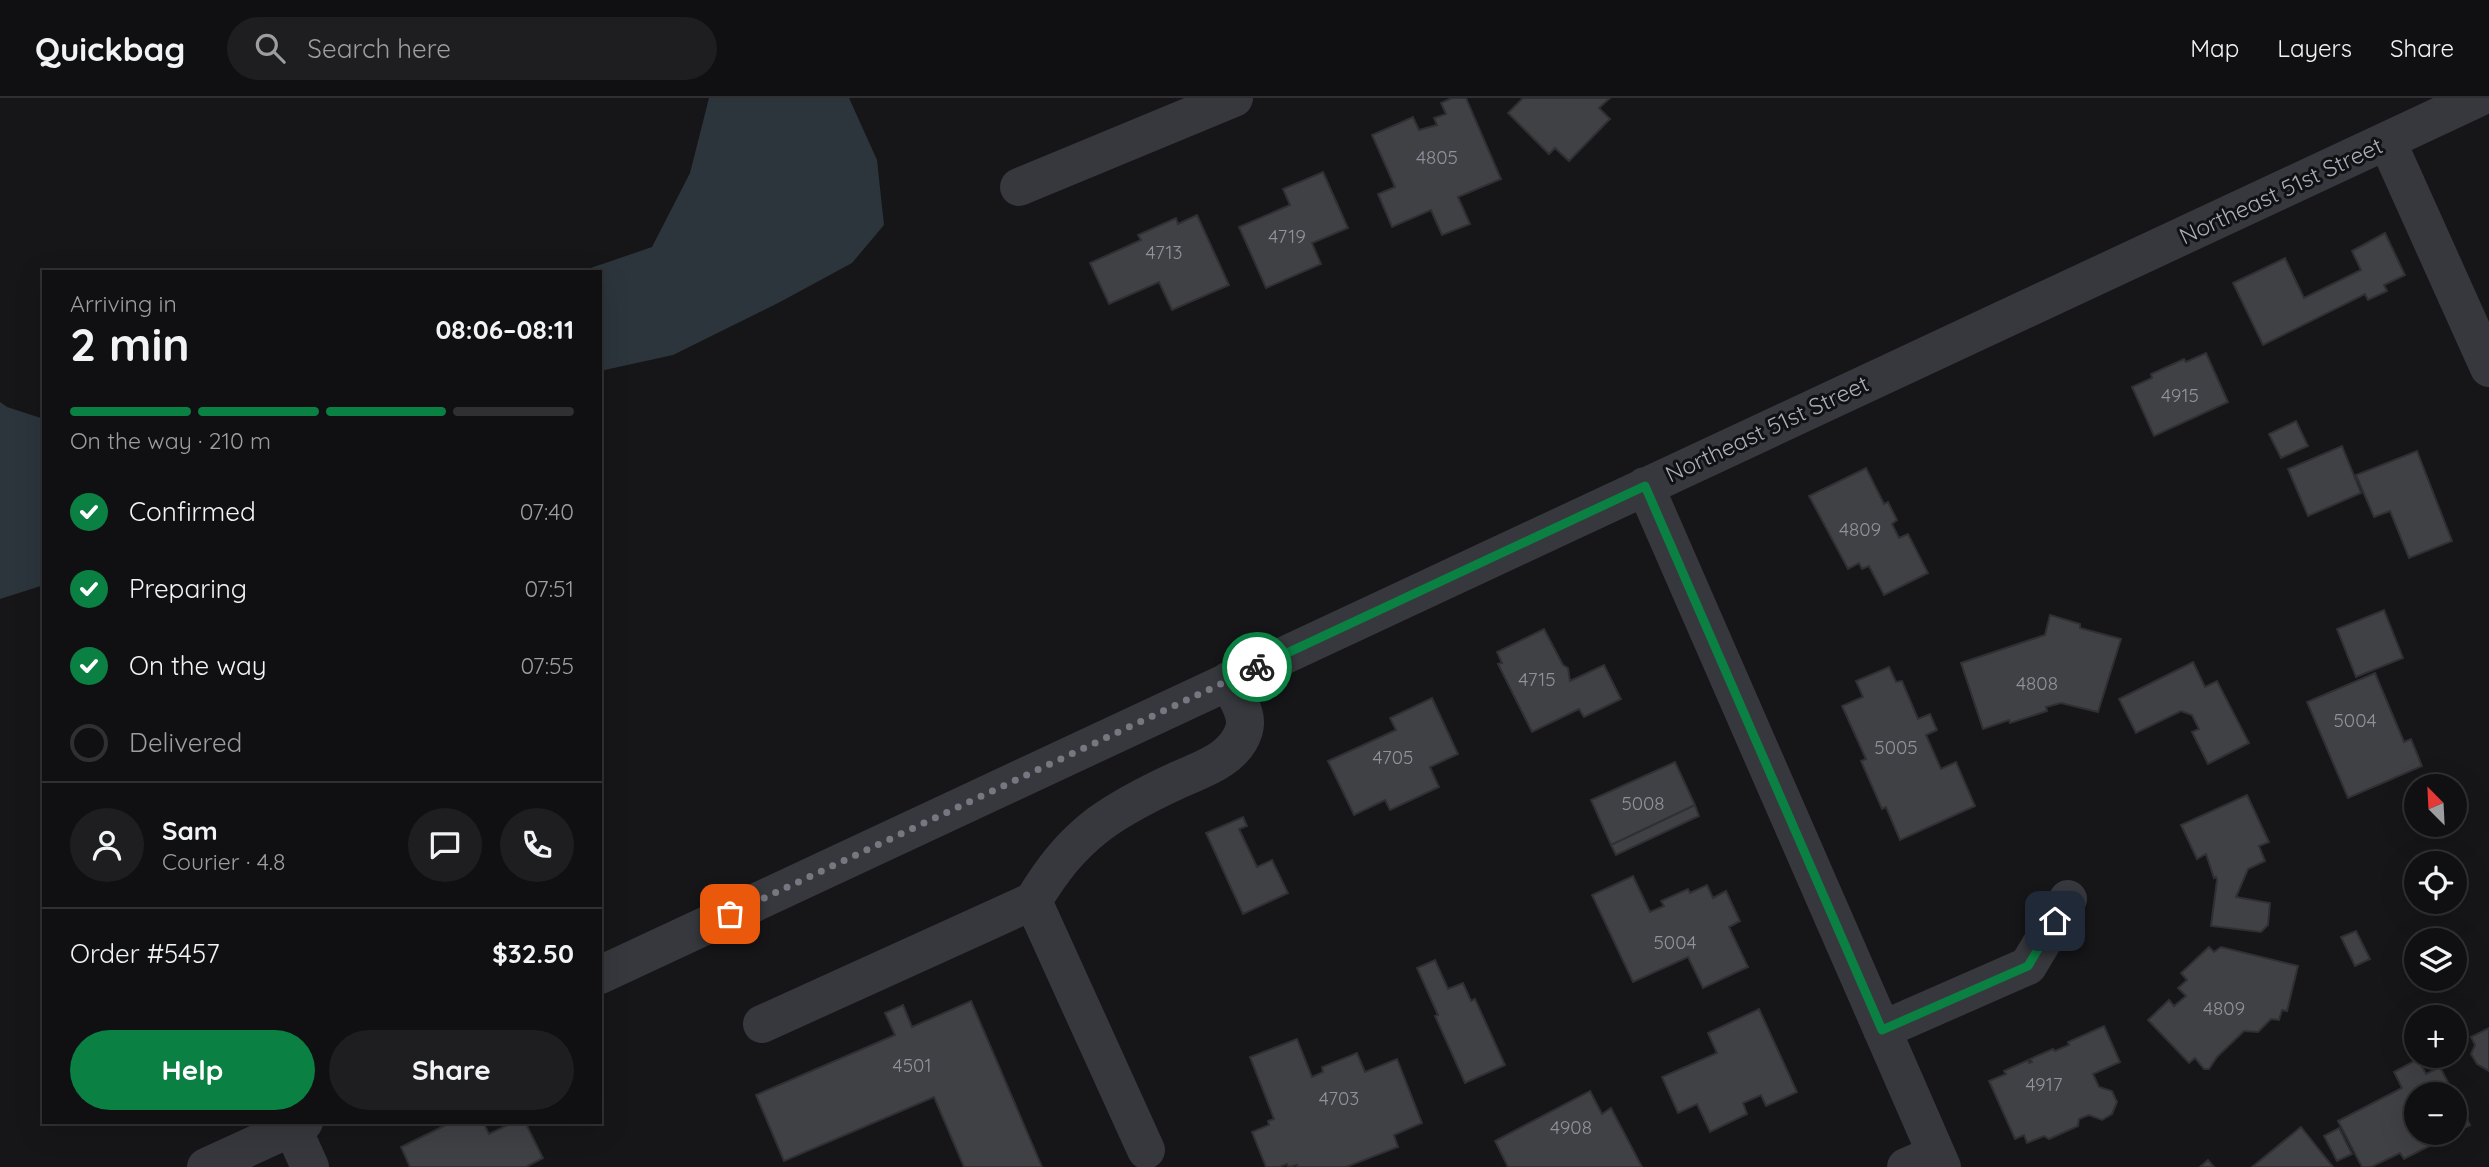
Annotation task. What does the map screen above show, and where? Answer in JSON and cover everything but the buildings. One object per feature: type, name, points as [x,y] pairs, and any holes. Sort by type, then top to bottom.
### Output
[{"type":"street","name":"Northeast 51st Street","points":[[602,974],[2477,98]]},
{"type":"street","points":[[1019,187],[1228,99]]},
{"type":"street","points":[[2387,141],[2489,368]]},
{"type":"street","points":[[1645,486],[1882,1030],[1928,1163]]},
{"type":"street","points":[[762,1024],[1033,901],[1071,847],[1101,822],[1180,779],[1205,770],[1238,744],[1245,728],[1245,718],[1228,681]]},
{"type":"street","points":[[1882,1030],[2028,966],[2068,899]]},
{"type":"street","points":[[1033,901],[1146,1150]]},
{"type":"street","points":[[206,1167],[298,1125],[310,1167]]},
{"type":"shaded area","points":[[709,98],[849,98],[877,160],[884,225],[852,263],[780,302],[673,355],[602,371],[602,270],[585,270],[652,247],[690,173]]},
{"type":"shaded area","points":[[0,402],[7,407],[42,418],[42,586],[0,599]]},
{"type":"way so far","points":[[730,914],[1257,667]]},
{"type":"route","points":[[1257,667],[1645,486],[1882,1030],[2028,966],[2055,921]]}]
